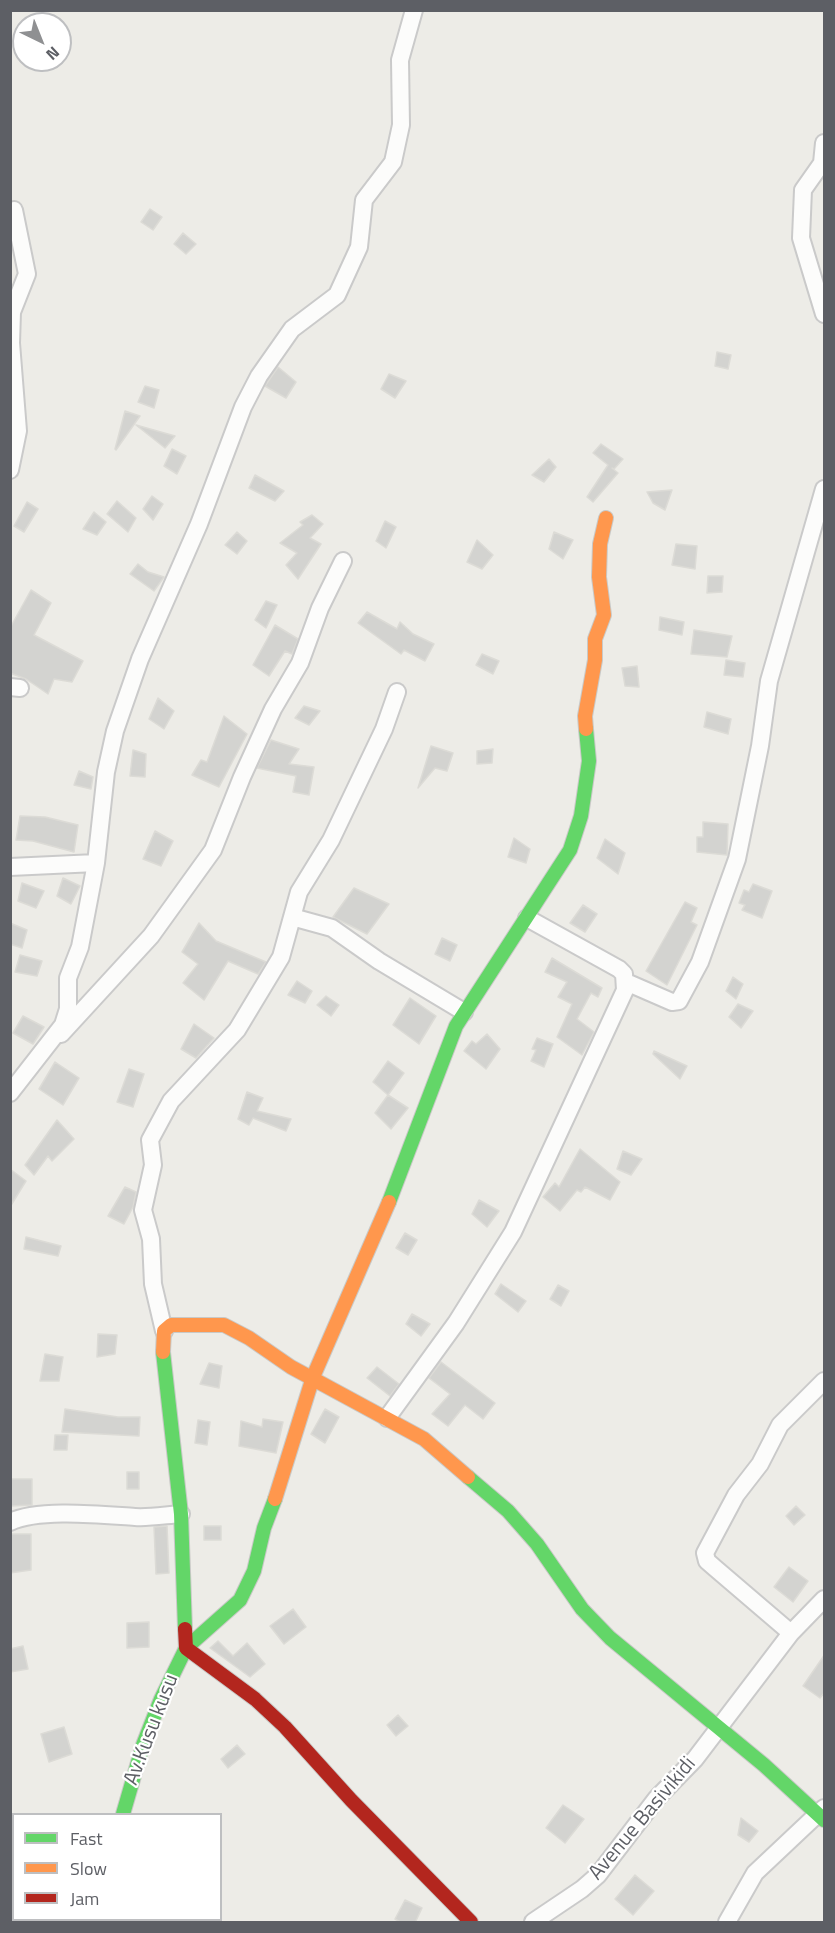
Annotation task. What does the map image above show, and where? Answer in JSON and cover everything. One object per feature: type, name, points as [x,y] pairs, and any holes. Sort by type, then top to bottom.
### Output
[{"type":"street","points":[[48,1047],[63,1025],[68,1009],[68,978],[80,947],[96,863],[106,772],[115,731],[140,659],[199,524],[243,407],[259,376],[292,329],[337,295],[359,247],[364,200],[393,162],[400,125],[400,60],[414,10]]},
{"type":"street","points":[[825,143],[822,163],[803,190],[801,238],[825,314]]},
{"type":"street","points":[[10,470],[18,431],[11,343],[12,312],[27,274],[14,210]]},
{"type":"street","points":[[626,982],[672,1002],[679,1001],[703,953],[737,859],[760,746],[769,681],[825,489]]},
{"type":"street","points":[[186,1648],[233,1608],[240,1600],[254,1571],[264,1528],[283,1479],[314,1377],[401,1174],[436,1084],[447,1048],[464,1012],[570,850],[581,816],[589,761],[585,716],[595,660],[595,639],[604,615],[599,577],[600,544],[606,518]]},
{"type":"street","points":[[10,1093],[48,1047],[96,998],[151,936],[213,850],[242,777],[273,710],[300,663],[320,608],[343,561]]},
{"type":"street","points":[[186,1648],[181,1514],[163,1348],[164,1331],[153,1284],[151,1239],[143,1210],[153,1165],[150,1140],[171,1101],[237,1030],[281,957],[299,892],[331,840],[384,729],[397,692]]},
{"type":"street","points":[[10,867],[96,863]]},
{"type":"street","points":[[292,917],[332,928],[464,1012]]},
{"type":"street","points":[[387,1418],[456,1323],[513,1232],[555,1145],[626,982],[624,974],[614,965],[527,918]]},
{"type":"street","points":[[164,1331],[171,1325],[224,1325],[249,1338],[291,1367],[314,1377],[424,1439],[508,1511],[537,1544],[576,1602],[610,1638],[718,1730],[822,1814],[755,1873],[728,1923]]},
{"type":"street","points":[[791,1633],[714,1568],[707,1561],[705,1553],[735,1495],[760,1464],[780,1425],[825,1381]]},
{"type":"street","points":[[10,1522],[27,1516],[109,1514],[137,1517],[181,1514]]},
{"type":"street","name":"Avenue Basivikidi","points":[[533,1923],[582,1890],[598,1875],[656,1799],[718,1730],[791,1633],[825,1599]]},
{"type":"street","points":[[186,1648],[255,1699],[285,1727],[351,1800],[471,1923]]},
{"type":"street","name":"Av.Kusu kusu","points":[[124,1813],[143,1745],[161,1699],[186,1648]]},
{"type":"building","points":[[150,209],[162,217],[153,230],[141,222]]},
{"type":"building","points":[[183,233],[196,244],[186,254],[174,244]]},
{"type":"building","points":[[717,352],[731,355],[728,369],[715,366]]},
{"type":"building","points":[[278,367],[296,382],[286,398],[265,386]]},
{"type":"building","points":[[389,374],[406,381],[395,398],[381,389]]},
{"type":"building","points":[[145,386],[159,390],[154,408],[138,402]]},
{"type":"building","points":[[125,411],[140,416],[116,450],[115,449]]},
{"type":"building","points":[[136,425],[175,436],[165,448]]},
{"type":"building","points":[[601,444],[623,459],[614,469],[612,468],[618,473],[593,502],[587,497],[608,465],[593,453]]},
{"type":"building","points":[[172,449],[186,456],[177,474],[164,466]]},
{"type":"building","points":[[549,459],[556,467],[544,482],[532,475]]},
{"type":"building","points":[[255,475],[284,491],[275,501],[249,488]]},
{"type":"building","points":[[672,490],[665,510],[653,503],[647,492]]},
{"type":"building","points":[[152,496],[163,504],[153,520],[143,509]]},
{"type":"building","points":[[117,501],[136,518],[128,532],[107,514]]},
{"type":"building","points":[[27,502],[38,509],[24,532],[14,526]]},
{"type":"building","points":[[94,512],[106,522],[97,535],[83,529]]},
{"type":"building","points":[[312,515],[323,524],[310,538],[321,544],[298,579],[286,565],[297,553],[280,543],[303,525],[300,522]]},
{"type":"building","points":[[385,521],[396,527],[386,548],[376,541]]},
{"type":"building","points":[[237,532],[247,541],[237,554],[225,545]]},
{"type":"building","points":[[554,532],[573,540],[563,559],[549,549]]},
{"type":"building","points":[[477,540],[493,555],[482,569],[467,562]]},
{"type":"building","points":[[676,544],[697,546],[695,569],[672,565]]},
{"type":"building","points":[[138,564],[148,572],[164,577],[154,591],[130,574]]},
{"type":"building","points":[[708,576],[723,576],[722,592],[707,593]]},
{"type":"building","points":[[31,590],[51,603],[34,635],[83,661],[72,682],[54,679],[48,694],[26,679],[10,673],[10,628]]},
{"type":"building","points":[[266,601],[277,605],[266,628],[255,620]]},
{"type":"building","points":[[367,612],[397,629],[400,622],[413,634],[434,644],[425,661],[404,650],[401,654],[358,623]]},
{"type":"building","points":[[660,617],[684,622],[682,635],[659,630]]},
{"type":"building","points":[[275,625],[298,639],[292,654],[285,651],[269,676],[253,665]]},
{"type":"building","points":[[694,630],[732,636],[727,657],[691,654]]},
{"type":"building","points":[[482,654],[499,661],[493,674],[476,665]]},
{"type":"building","points":[[726,660],[745,663],[743,677],[724,675]]},
{"type":"building","points":[[637,666],[639,687],[625,686],[622,668]]},
{"type":"building","points":[[158,698],[174,711],[164,729],[149,719]]},
{"type":"building","points":[[304,706],[320,711],[309,725],[295,718]]},
{"type":"building","points":[[707,712],[731,719],[728,734],[704,727]]},
{"type":"building","points":[[224,716],[247,734],[219,787],[192,775],[201,760],[207,762]]},
{"type":"building","points":[[271,740],[299,749],[289,764],[314,767],[309,795],[293,792],[296,776],[257,768]]},
{"type":"building","points":[[431,746],[453,753],[447,771],[435,768],[418,788]]},
{"type":"building","points":[[493,749],[492,763],[477,764],[477,751]]},
{"type":"building","points":[[133,750],[146,754],[145,777],[130,776]]},
{"type":"building","points":[[79,771],[93,777],[91,789],[74,785]]},
{"type":"building","points":[[20,816],[45,817],[78,825],[74,852],[33,841],[16,840]]},
{"type":"building","points":[[703,822],[728,824],[727,855],[697,852],[697,837],[703,837]]},
{"type":"building","points":[[155,831],[173,841],[161,866],[143,859]]},
{"type":"building","points":[[514,838],[530,849],[526,863],[508,857]]},
{"type":"building","points":[[605,839],[625,853],[618,874],[597,858]]},
{"type":"building","points":[[63,878],[80,886],[71,904],[57,896]]},
{"type":"building","points":[[22,883],[44,891],[36,908],[18,901]]},
{"type":"building","points":[[753,884],[772,891],[762,918],[742,910],[745,905],[739,903],[744,890],[749,892]]},
{"type":"building","points":[[354,888],[389,904],[367,934],[333,917]]},
{"type":"building","points":[[685,902],[697,908],[691,922],[697,925],[667,985],[646,971]]},
{"type":"building","points":[[583,905],[597,914],[585,932],[570,923]]},
{"type":"building","points":[[10,923],[27,930],[22,948],[10,944]]},
{"type":"building","points":[[199,923],[216,941],[266,962],[258,974],[228,961],[204,1000],[183,983],[198,964],[182,952]]},
{"type":"building","points":[[442,938],[457,945],[450,961],[435,954]]},
{"type":"building","points":[[20,955],[42,961],[37,976],[15,972]]},
{"type":"building","points":[[552,958],[602,988],[598,997],[591,993],[577,1019],[594,1032],[582,1055],[557,1037],[572,1004],[558,997],[567,982],[545,972]]},
{"type":"building","points":[[733,977],[743,984],[736,999],[726,991]]},
{"type":"building","points":[[297,981],[312,991],[305,1003],[288,995]]},
{"type":"building","points":[[326,996],[339,1005],[331,1016],[317,1005]]},
{"type":"building","points":[[410,998],[436,1016],[419,1044],[393,1025]]},
{"type":"building","points":[[738,1004],[753,1011],[741,1028],[729,1017]]},
{"type":"building","points":[[23,1016],[44,1027],[33,1044],[13,1033]]},
{"type":"building","points":[[194,1024],[214,1038],[196,1058],[181,1049]]},
{"type":"building","points":[[487,1034],[500,1049],[486,1069],[464,1051],[472,1041],[476,1044]]},
{"type":"building","points":[[537,1038],[553,1044],[544,1067],[531,1061],[536,1050],[532,1049]]},
{"type":"building","points":[[654,1051],[687,1066],[680,1079],[653,1054]]},
{"type":"building","points":[[388,1061],[404,1073],[388,1095],[373,1082]]},
{"type":"building","points":[[55,1062],[79,1078],[63,1105],[39,1089]]},
{"type":"building","points":[[129,1069],[144,1074],[133,1107],[117,1102]]},
{"type":"building","points":[[247,1092],[263,1098],[257,1111],[291,1119],[286,1131],[253,1118],[249,1125],[238,1119]]},
{"type":"building","points":[[388,1095],[408,1108],[391,1129],[375,1113]]},
{"type":"building","points":[[57,1120],[74,1139],[52,1161],[48,1156],[34,1175],[25,1165]]},
{"type":"building","points":[[580,1149],[620,1182],[610,1200],[585,1187],[581,1192],[577,1190],[560,1211],[543,1197],[555,1183],[559,1187]]},
{"type":"building","points":[[623,1151],[642,1159],[631,1175],[617,1169]]},
{"type":"building","points":[[10,1169],[26,1181],[10,1207]]},
{"type":"building","points":[[125,1187],[136,1192],[133,1207],[124,1224],[108,1216]]},
{"type":"building","points":[[479,1200],[499,1211],[487,1227],[472,1214]]},
{"type":"building","points":[[405,1233],[417,1240],[408,1255],[396,1248]]},
{"type":"building","points":[[26,1237],[61,1246],[58,1256],[24,1249]]},
{"type":"building","points":[[501,1284],[526,1301],[518,1312],[495,1294]]},
{"type":"building","points":[[558,1285],[569,1291],[561,1306],[550,1299]]},
{"type":"building","points":[[412,1314],[430,1324],[421,1336],[406,1324]]},
{"type":"building","points":[[98,1334],[117,1335],[115,1354],[97,1357]]},
{"type":"building","points":[[45,1354],[63,1357],[59,1381],[40,1381]]},
{"type":"building","points":[[441,1362],[495,1403],[483,1419],[465,1405],[448,1426],[432,1414],[450,1394],[429,1378]]},
{"type":"building","points":[[209,1363],[222,1366],[219,1388],[200,1384]]},
{"type":"building","points":[[377,1367],[399,1384],[390,1396],[367,1378]]},
{"type":"building","points":[[65,1409],[118,1417],[140,1417],[139,1436],[62,1432]]},
{"type":"building","points":[[325,1409],[339,1417],[325,1443],[311,1434]]},
{"type":"building","points":[[263,1419],[283,1422],[276,1453],[239,1446],[241,1421],[262,1427]]},
{"type":"building","points":[[198,1420],[210,1422],[207,1445],[195,1443]]},
{"type":"building","points":[[55,1435],[68,1435],[67,1450],[54,1450]]},
{"type":"building","points":[[127,1472],[139,1472],[139,1489],[127,1489]]},
{"type":"building","points":[[10,1479],[32,1479],[32,1505],[10,1506]]},
{"type":"building","points":[[796,1506],[805,1515],[794,1525],[786,1516]]},
{"type":"building","points":[[167,1526],[169,1573],[156,1574],[154,1527]]},
{"type":"building","points":[[204,1526],[221,1526],[221,1540],[204,1540]]},
{"type":"building","points":[[10,1534],[31,1534],[31,1570],[10,1573]]},
{"type":"building","points":[[789,1567],[808,1581],[793,1602],[774,1587]]},
{"type":"building","points":[[293,1609],[306,1627],[284,1644],[270,1626]]},
{"type":"building","points":[[149,1622],[149,1647],[127,1648],[127,1623]]},
{"type":"building","points":[[218,1641],[233,1656],[247,1643],[265,1664],[250,1677],[210,1648]]},
{"type":"building","points":[[23,1646],[28,1669],[10,1672],[10,1649]]},
{"type":"building","points":[[825,1654],[825,1692],[820,1698],[803,1686]]},
{"type":"building","points":[[398,1715],[408,1726],[396,1736],[387,1725]]},
{"type":"building","points":[[64,1727],[72,1754],[49,1762],[41,1734]]},
{"type":"building","points":[[237,1745],[245,1754],[228,1768],[221,1759]]},
{"type":"building","points":[[563,1805],[584,1819],[565,1843],[546,1828]]},
{"type":"building","points":[[741,1818],[758,1831],[749,1842],[738,1835]]},
{"type":"building","points":[[635,1875],[654,1891],[633,1915],[615,1899]]},
{"type":"building","points":[[405,1900],[422,1908],[415,1923],[402,1923],[395,1919]]},
{"type":"traffic: fast","points":[[389,1202],[456,1026],[570,850],[581,816],[589,761],[586,729]]},
{"type":"traffic: fast","points":[[163,1352],[181,1514],[185,1629]]},
{"type":"traffic: fast","points":[[468,1477],[508,1511],[537,1544],[582,1609],[610,1638],[764,1765],[824,1820]]},
{"type":"traffic: fast","points":[[123,1813],[143,1745],[161,1699],[186,1648],[240,1600],[254,1571],[264,1528],[275,1499]]},
{"type":"traffic: slow","points":[[586,729],[585,716],[595,660],[595,639],[604,615],[599,577],[600,544],[606,518]]},
{"type":"traffic: slow","points":[[275,1499],[313,1377],[389,1202]]},
{"type":"traffic: slow","points":[[163,1352],[164,1331],[171,1325],[224,1325],[249,1338],[291,1367],[424,1439],[468,1477]]},
{"type":"traffic: jam","points":[[185,1629],[186,1648],[255,1699],[285,1727],[351,1800],[471,1922]]}]
